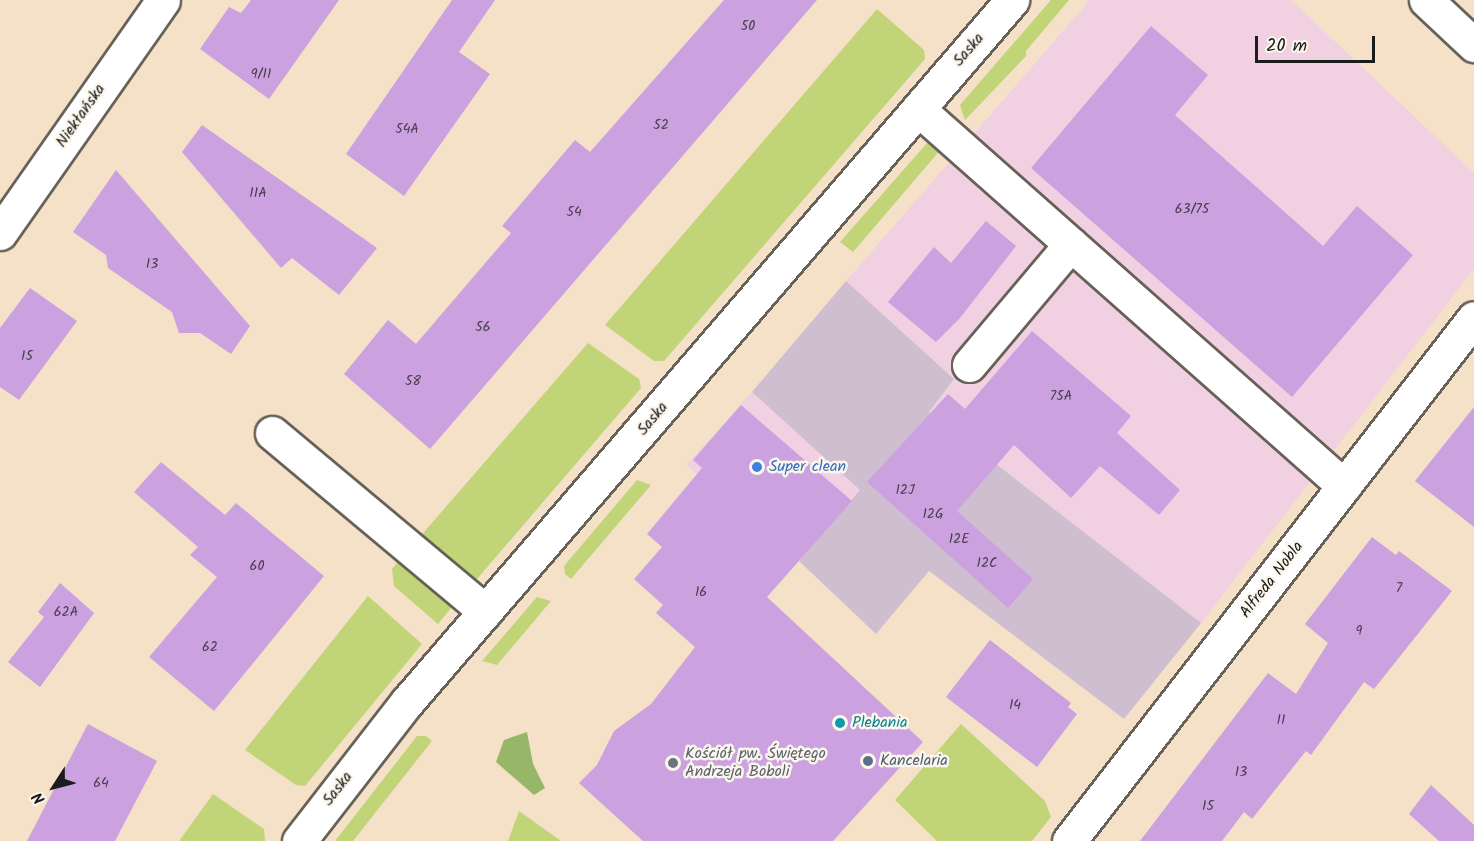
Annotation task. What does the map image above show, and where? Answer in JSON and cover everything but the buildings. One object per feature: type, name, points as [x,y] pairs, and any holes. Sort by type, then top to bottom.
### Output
[{"type":"street","name":"Saska","points":[[298,841],[407,702],[1012,0]]},
{"type":"street","points":[[1426,0],[1474,45]]},
{"type":"street","name":"Niekłańska","points":[[0,232],[151,4]]},
{"type":"street","points":[[918,109],[1344,486]]},
{"type":"street","points":[[969,365],[1071,244]]},
{"type":"street","name":"Alfreda Nobla","points":[[1069,841],[1474,318]]},
{"type":"street","points":[[272,433],[485,611]]},
{"type":"shaded area","points":[[1090,0],[1291,0],[1474,173],[1474,269],[1201,623],[928,411],[954,379],[846,281]]},
{"type":"shaded area","points":[[846,281],[954,379],[929,412],[1201,623],[1124,719],[929,571],[876,634],[799,561],[860,490],[752,392]]},
{"type":"shaded area","points":[[752,392],[860,490],[795,563],[686,465]]},
{"type":"green space","points":[[1051,0],[1069,0],[1026,51],[1026,56],[965,120],[960,105]]},
{"type":"green space","points":[[877,9],[924,50],[925,59],[664,361],[654,361],[605,325]]},
{"type":"green space","points":[[928,142],[942,148],[853,252],[840,242]]},
{"type":"green space","points":[[588,343],[639,379],[641,388],[477,579],[468,580],[418,539]]},
{"type":"green space","points":[[637,480],[651,485],[571,579],[565,574],[564,566]]},
{"type":"green space","points":[[403,556],[451,599],[452,607],[438,624],[394,586],[392,569]]},
{"type":"green space","points":[[368,596],[422,644],[305,786],[296,785],[245,750]]},
{"type":"green space","points":[[537,597],[551,601],[497,665],[482,661]]},
{"type":"green space","points":[[961,724],[1045,801],[1051,817],[1032,841],[937,841],[895,800]]},
{"type":"green space","points":[[527,732],[533,764],[545,788],[534,795],[496,762],[504,740]]},
{"type":"green space","points":[[417,736],[426,736],[432,741],[353,841],[335,841]]},
{"type":"green space","points":[[213,794],[264,829],[265,841],[179,841]]},
{"type":"green space","points":[[519,811],[561,841],[508,841]]},
{"type":"place","name":"Super clean","points":[[757,467]]},
{"type":"place","name":"Plebania","points":[[840,723]]},
{"type":"place","name":"Kancelaria","points":[[868,761]]},
{"type":"place","name":"Kościół pw. Świętego Andrzeja Boboli","points":[[673,763]]}]
